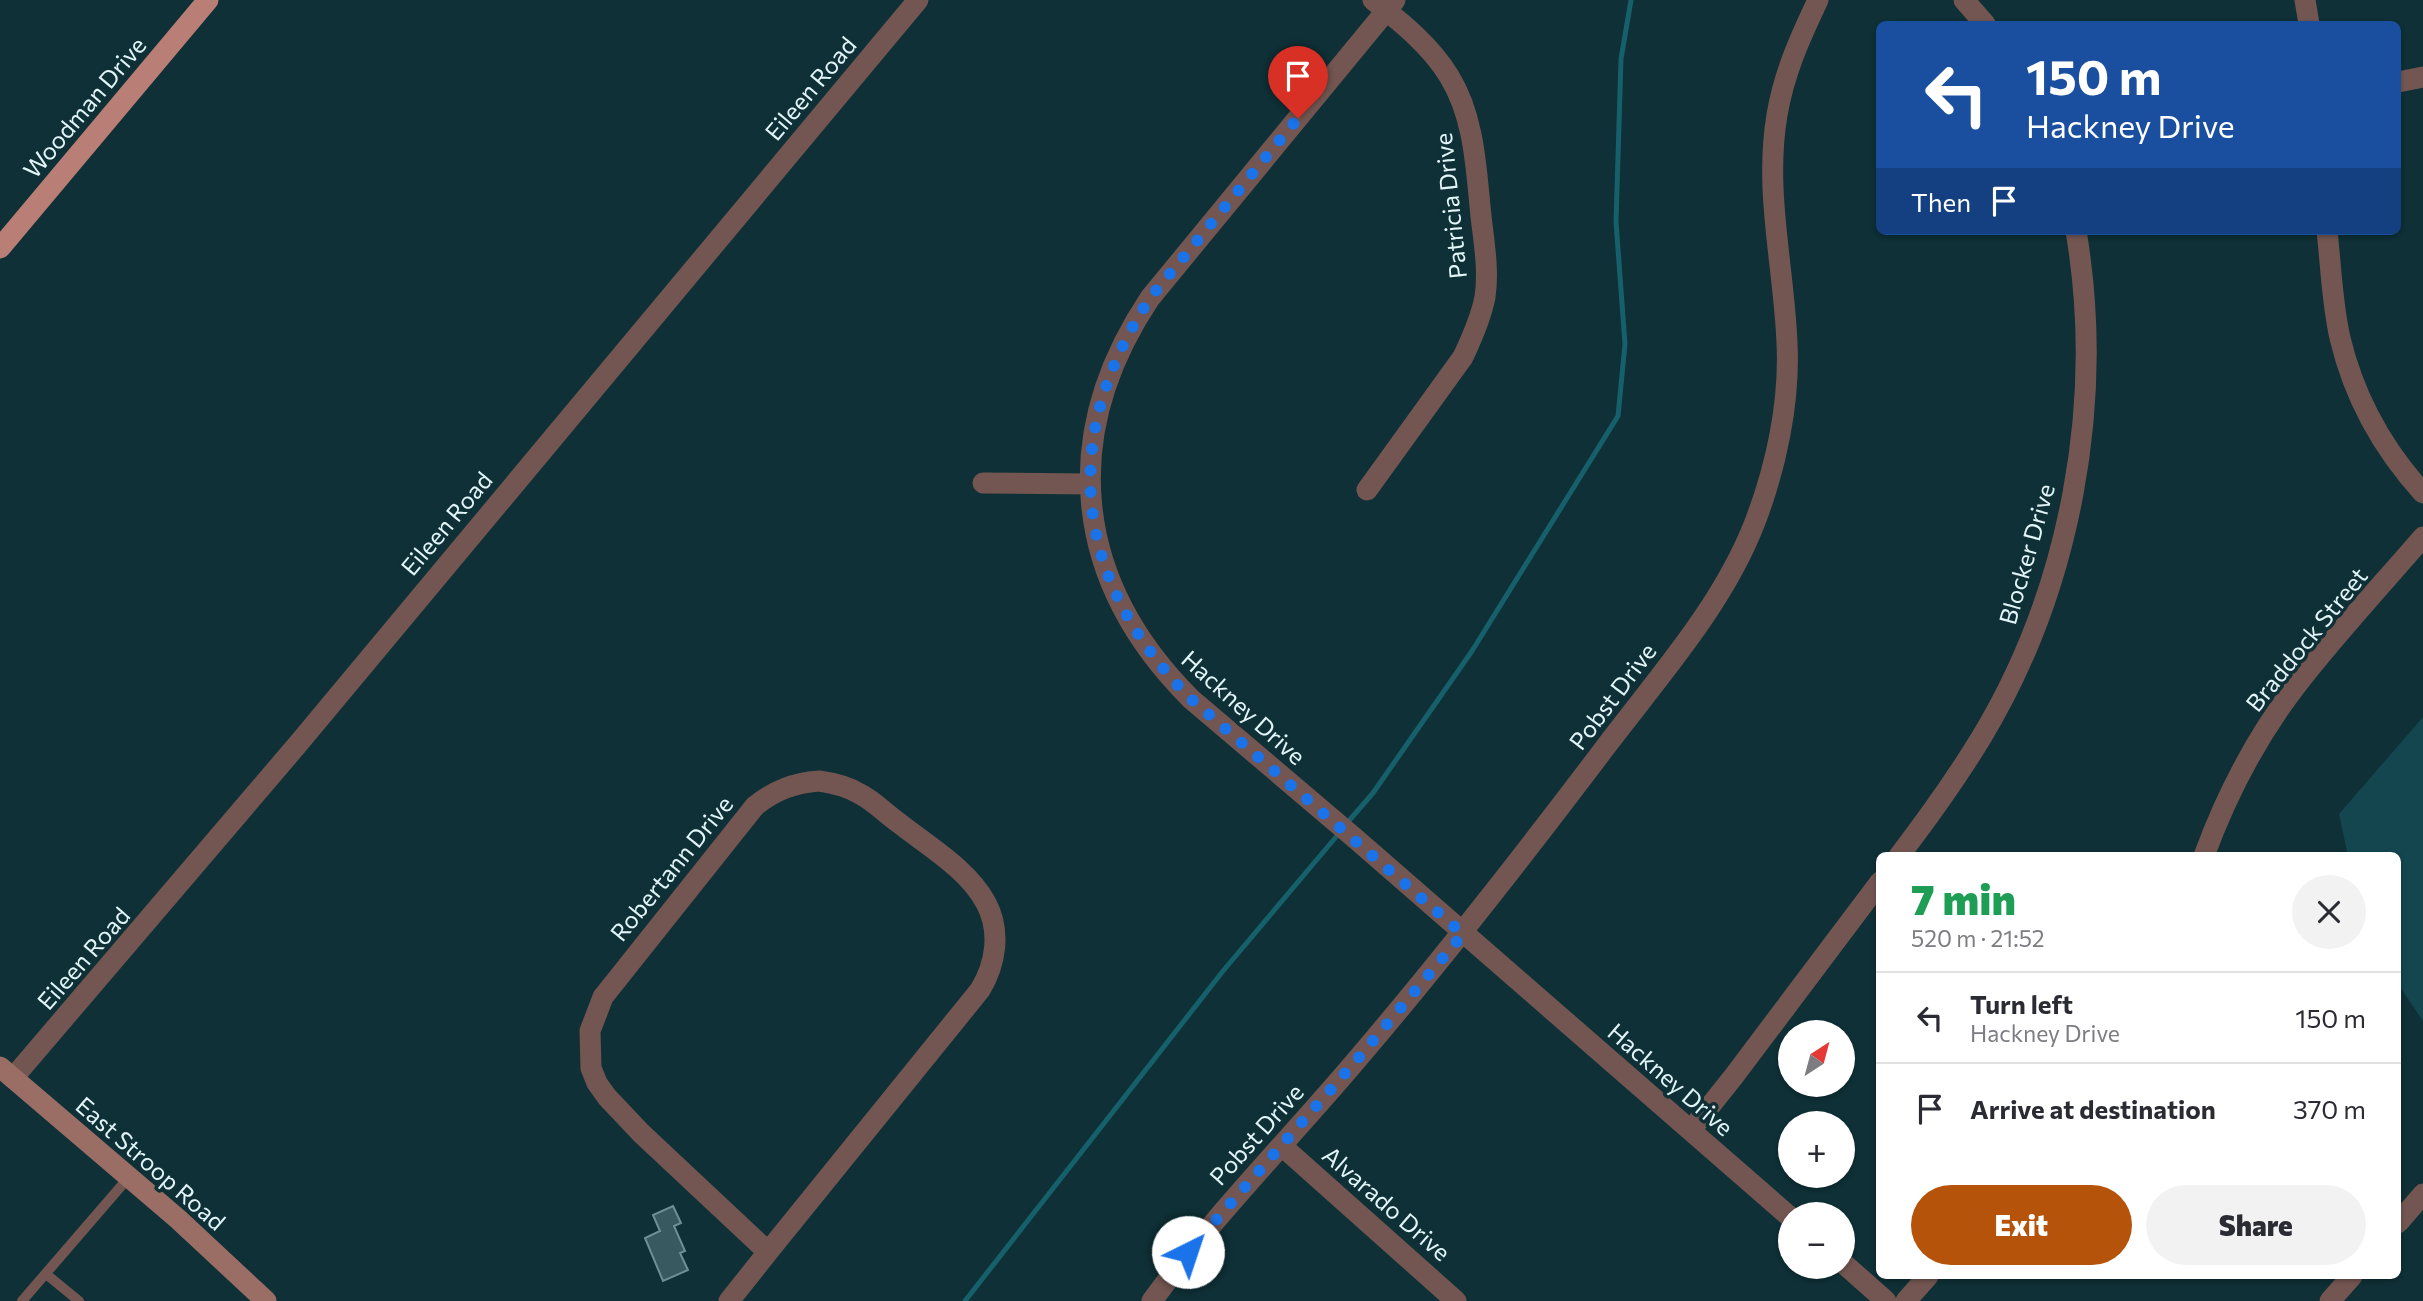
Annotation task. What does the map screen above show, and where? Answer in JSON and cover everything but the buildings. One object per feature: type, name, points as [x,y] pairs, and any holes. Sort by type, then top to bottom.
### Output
[{"type":"main road","name":"Woodman Drive","points":[[0,248],[208,0]]},
{"type":"main road","name":"East Stroop Road","points":[[7,1073],[129,1177],[266,1301]]},
{"type":"street","name":"Eileen Road","points":[[7,1073],[298,744],[918,0]]},
{"type":"street","name":"Pobst Drive","points":[[1153,1301],[1188,1252],[1463,934],[1662,673],[1733,570],[1754,523],[1770,477],[1785,395],[1788,348],[1774,212],[1776,118],[1795,46],[1818,0]]},
{"type":"street","points":[[1964,0],[1982,21]]},
{"type":"street","points":[[2305,0],[2308,21]]},
{"type":"street","name":"Hackney Drive","points":[[1385,3],[1150,298],[1115,358],[1096,426],[1090,484],[1092,511],[1108,578],[1127,619],[1145,648],[1168,677],[1191,699],[1778,1206]]},
{"type":"street","name":"Patricia Drive","points":[[1367,490],[1463,357],[1475,333],[1485,297],[1487,268],[1473,141],[1461,99],[1450,76],[1435,55],[1385,3]]},
{"type":"street","points":[[2401,81],[2423,77]]},
{"type":"street","name":"Blocker Drive","points":[[1902,852],[1982,736],[2030,638],[2052,579],[2074,486],[2084,397],[2086,312],[2076,235]]},
{"type":"street","points":[[2327,235],[2336,316],[2349,367],[2364,407],[2380,437],[2423,494]]},
{"type":"street","points":[[983,483],[1090,484]]},
{"type":"street","name":"Braddock Street","points":[[2206,852],[2226,803],[2267,727],[2295,687],[2423,537]]},
{"type":"street","name":"Robertann Drive","points":[[729,1301],[980,990],[992,963],[995,946],[994,928],[985,902],[971,883],[953,866],[862,794],[841,785],[819,781],[783,788],[755,806],[603,997],[590,1031],[591,1068],[607,1097],[768,1252]]},
{"type":"street","points":[[1691,1130],[1876,887]]},
{"type":"street","name":"Alvarado Drive","points":[[1282,1146],[1456,1301]]},
{"type":"street","points":[[2401,1220],[2423,1194]]},
{"type":"street","points":[[1855,1274],[1886,1301]]},
{"type":"street","points":[[1906,1301],[1925,1279]]},
{"type":"street","points":[[2330,1301],[2349,1279]]},
{"type":"lane","points":[[22,1301],[129,1177]]},
{"type":"lane","points":[[46,1274],[79,1301]]},
{"type":"shaded area","points":[[2423,717],[2423,1021],[2401,988],[2401,852],[2347,852],[2339,814]]},
{"type":"waterway","points":[[1347,823],[1373,793],[1472,651],[1618,416],[1625,344],[1616,222],[1621,59],[1631,0]]},
{"type":"waterway","points":[[965,1301],[1223,971],[1341,831]]},
{"type":"route","points":[[1188,1252],[1463,934],[1168,677],[1145,648],[1112,587],[1102,558],[1092,511],[1090,484],[1096,426],[1115,358],[1150,298],[1298,118]]}]
